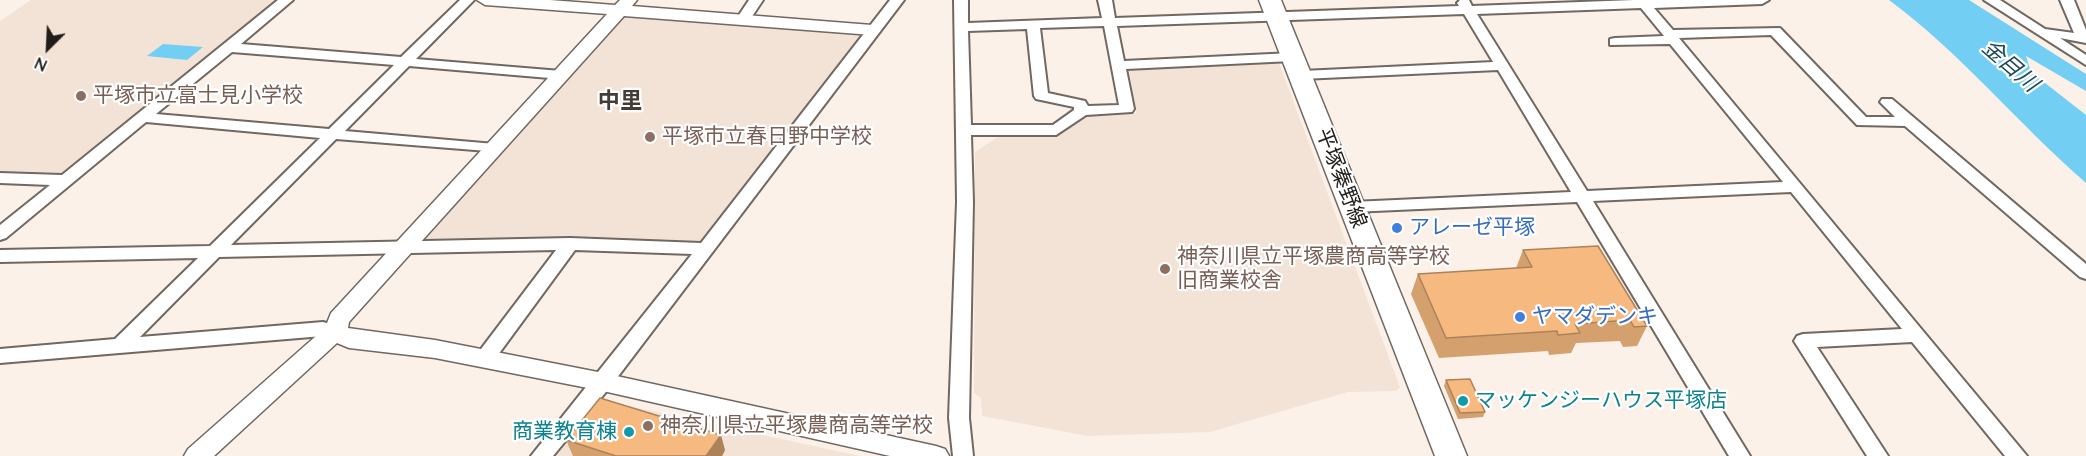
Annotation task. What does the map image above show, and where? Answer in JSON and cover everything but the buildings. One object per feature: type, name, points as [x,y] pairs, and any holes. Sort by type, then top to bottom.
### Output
[{"type":"main road","name":"平塚秦野線","points":[[1273,8],[1451,456]]},
{"type":"street","points":[[0,234],[285,0]]},
{"type":"street","points":[[118,348],[467,0]]},
{"type":"street","points":[[485,0],[625,5],[742,21],[872,30]]},
{"type":"street","points":[[742,21],[756,0]]},
{"type":"street","points":[[541,456],[603,382],[897,0]]},
{"type":"street","points":[[962,0],[965,130],[959,418],[963,456]]},
{"type":"street","points":[[965,130],[1056,130],[1082,111],[1127,109],[1105,0]]},
{"type":"street","points":[[962,27],[1109,22],[1273,8],[1762,0]]},
{"type":"street","points":[[1991,0],[2086,61]]},
{"type":"street","points":[[2067,0],[2085,39]]},
{"type":"street","points":[[1642,2],[2017,456]]},
{"type":"street","points":[[197,456],[335,332],[339,319],[625,5]]},
{"type":"street","points":[[1465,5],[1740,456]]},
{"type":"street","points":[[1033,25],[1041,96],[1080,104],[1082,111]]},
{"type":"street","points":[[1615,42],[1775,31],[1862,122],[1909,120]]},
{"type":"street","points":[[2039,31],[2085,39]]},
{"type":"street","points":[[228,47],[561,75]]},
{"type":"street","points":[[1118,65],[1502,66]]},
{"type":"street","points":[[1887,102],[2086,273]]},
{"type":"street","points":[[143,117],[495,149]]},
{"type":"street","points":[[0,178],[66,180]]},
{"type":"street","points":[[1352,207],[1795,187]]},
{"type":"street","points":[[0,256],[570,244],[705,249]]},
{"type":"street","points":[[485,358],[570,244]]},
{"type":"street","points":[[0,356],[118,348],[323,329],[349,339],[485,358],[603,382],[936,456]]},
{"type":"street","points":[[1878,456],[1803,341],[1917,335]]},
{"type":"shaded area","name":"平塚市立富士見小学校","points":[[31,0],[279,0],[70,171],[63,174],[0,172],[0,21]]},
{"type":"shaded area","name":"平塚市立春日野中学校","points":[[624,15],[860,33],[864,36],[703,244],[424,243],[425,239]]},
{"type":"shaded area","name":"神奈川県立平塚農商高等学校 旧商業校舎","points":[[1279,63],[1400,387],[1396,391],[1348,392],[1210,432],[1088,436],[982,416],[981,398],[974,393],[975,152],[1001,135],[1060,134],[1090,115],[1136,113],[1129,70],[1132,68]]},
{"type":"shaded area","name":"神奈川県立平塚農商高等学校","points":[[597,399],[860,456],[549,456]]},
{"type":"water","name":"金目川","points":[[1889,0],[1969,0],[2086,74],[2086,91],[2026,56],[2031,72],[2086,115],[2086,183],[1941,43]]},
{"type":"water","points":[[163,44],[203,47],[187,60],[147,56]]},
{"type":"place","name":"平塚市立富士見小学校","points":[[81,96]]},
{"type":"place","name":"平塚市立春日野中学校","points":[[650,137]]},
{"type":"place","name":"アレーゼ平塚","points":[[1397,228]]},
{"type":"place","name":"神奈川県立平塚農商高等学校 旧商業校舎","points":[[1165,269]]},
{"type":"place","name":"ヤマダデンキ","points":[[1520,317]]},
{"type":"place","name":"マッケンジーハウス平塚店","points":[[1463,401]]},
{"type":"place","name":"神奈川県立平塚農商高等学校","points":[[648,426]]},
{"type":"place","name":"商業教育棟","points":[[629,432]]},
{"type":"district","name":"中里","points":[[620,101]]}]
